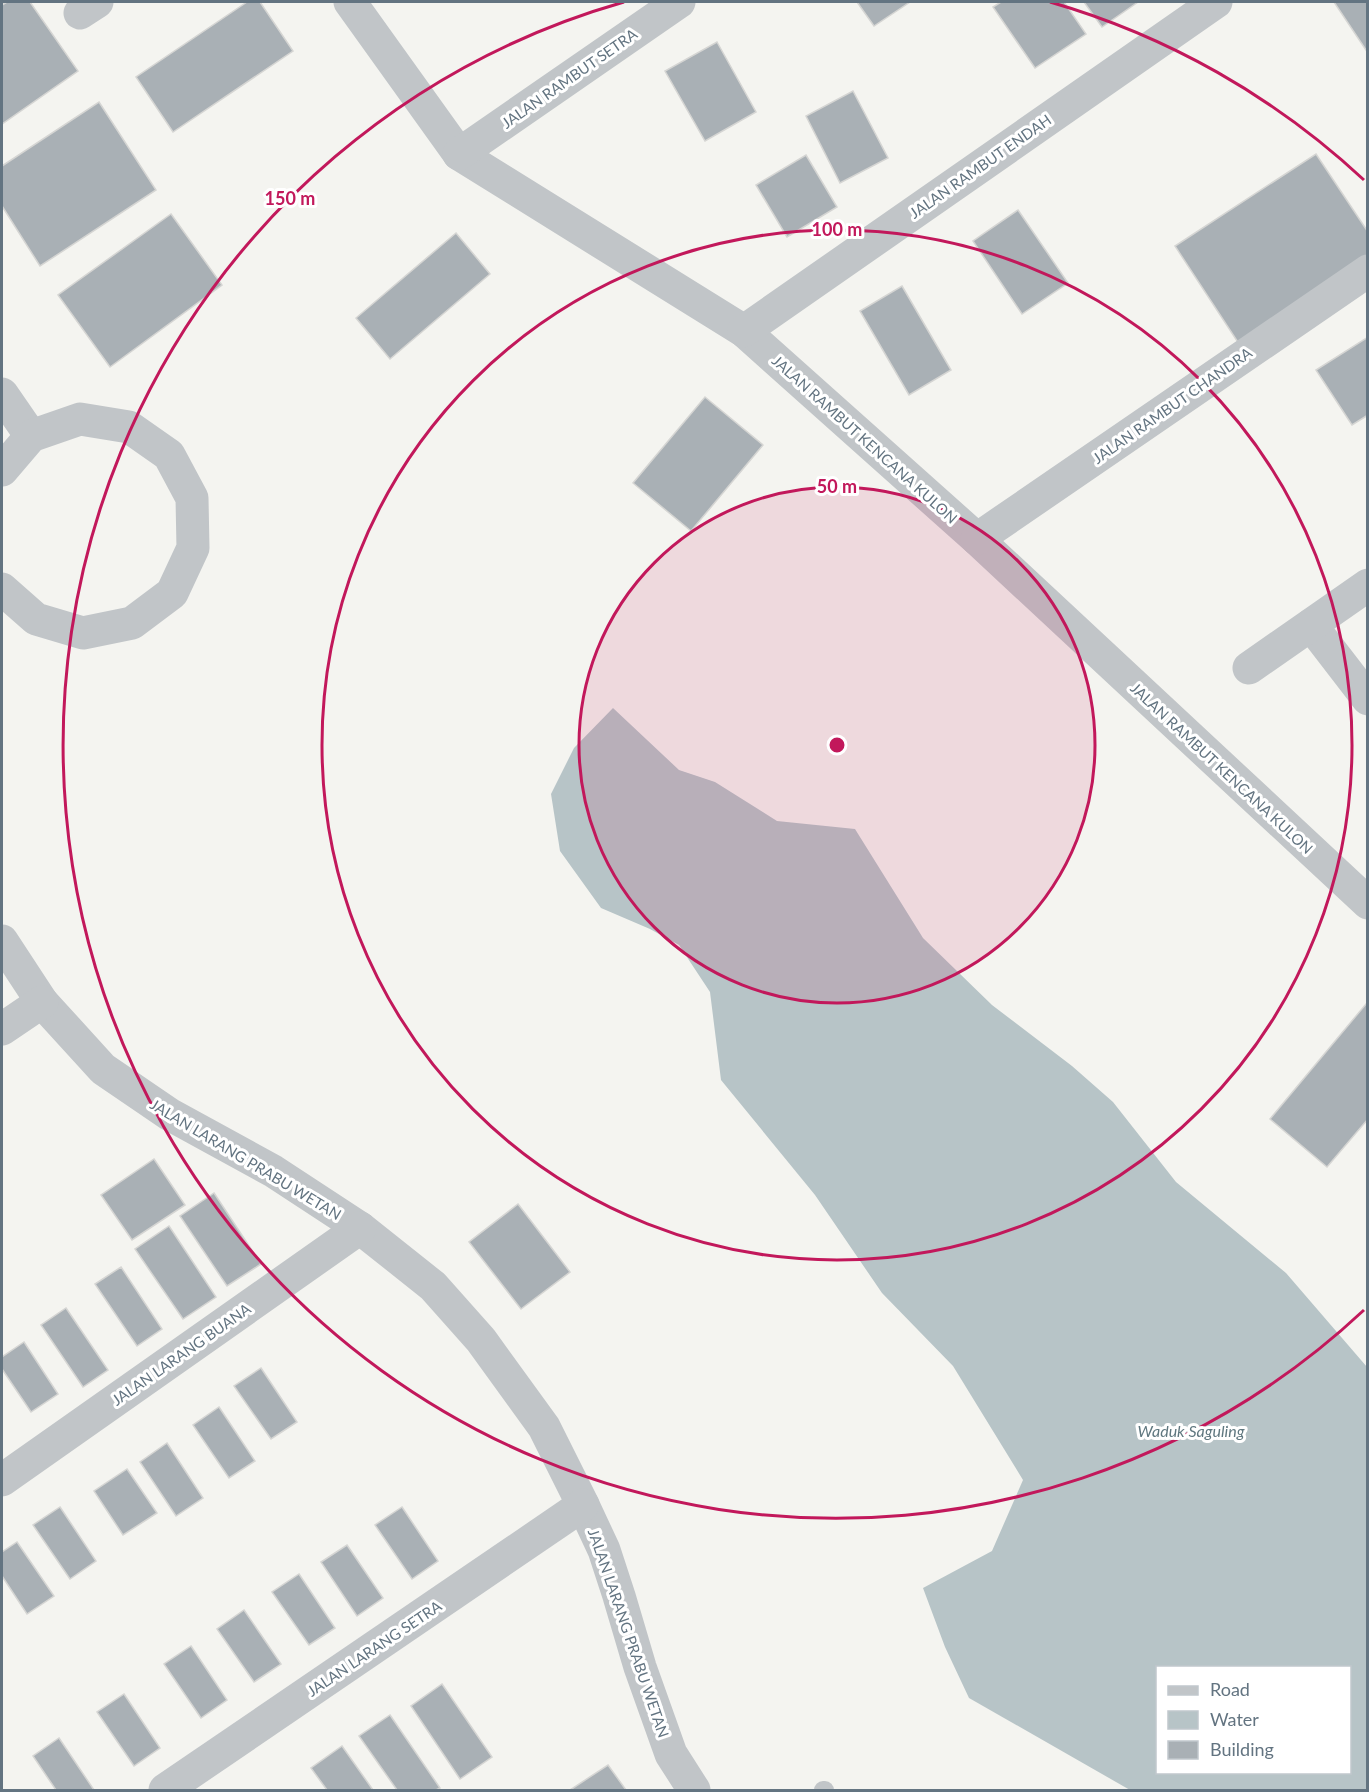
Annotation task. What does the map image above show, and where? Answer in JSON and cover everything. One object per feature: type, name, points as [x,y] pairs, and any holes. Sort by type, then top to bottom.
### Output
[{"type":"street","name":"JALAN RAMBUT KENCANA KULON","points":[[350,2],[459,154],[744,331],[977,539],[1368,903]]},
{"type":"street","name":"JALAN RAMBUT SETRA","points":[[459,154],[678,2]]},
{"type":"street","name":"JALAN RAMBUT ENDAH","points":[[744,331],[1216,2]]},
{"type":"street","name":"JALAN RAMBUT CHANDRA","points":[[977,539],[1368,271]]},
{"type":"street","points":[[2,394],[31,436]]},
{"type":"street","points":[[2,470],[31,436],[80,419],[129,427],[169,455],[192,498],[193,548],[172,593],[132,624],[83,633],[36,619],[2,589]]},
{"type":"street","points":[[1248,668],[1368,585]]},
{"type":"street","points":[[1311,625],[1368,699]]},
{"type":"street","name":"JALAN LARANG PRABU WETAN","points":[[2,941],[42,1002],[103,1069],[169,1114],[273,1171],[360,1228],[433,1286],[481,1340],[544,1427],[583,1505],[604,1550],[640,1667],[671,1754],[694,1791]]},
{"type":"street","points":[[2,1029],[42,1002]]},
{"type":"street","name":"JALAN LARANG BUANA","points":[[2,1480],[360,1228]]},
{"type":"street","name":"JALAN LARANG SETRA","points":[[165,1791],[583,1505]]},
{"type":"water","name":"Waduk Saguling","points":[[613,708],[679,770],[715,782],[777,821],[855,829],[923,938],[992,1005],[1072,1066],[1113,1102],[1176,1182],[1286,1273],[1367,1367],[1367,1790],[1130,1790],[969,1698],[945,1647],[923,1588],[992,1551],[1023,1480],[953,1366],[882,1293],[815,1195],[721,1080],[710,992],[679,945],[650,929],[601,908],[560,851],[551,794],[574,748]]},
{"type":"building","points":[[7,2],[30,2],[78,71],[2,124],[2,5]]},
{"type":"building","points":[[247,2],[260,2],[293,51],[173,132],[136,77]]},
{"type":"building","points":[[857,2],[910,2],[874,26]]},
{"type":"building","points":[[1001,2],[1064,2],[1086,34],[1035,68],[993,7]]},
{"type":"building","points":[[1084,2],[1138,2],[1102,27]]},
{"type":"building","points":[[1334,2],[1368,2],[1368,53]]},
{"type":"building","points":[[717,42],[756,112],[705,141],[665,71]]},
{"type":"building","points":[[853,91],[888,158],[840,183],[806,116]]},
{"type":"building","points":[[99,102],[156,190],[40,266],[2,206],[2,166]]},
{"type":"building","points":[[1316,154],[1368,232],[1368,269],[1243,350],[1175,246]]},
{"type":"building","points":[[806,155],[837,207],[787,237],[756,185]]},
{"type":"building","points":[[1018,210],[1068,283],[1022,314],[973,241]]},
{"type":"building","points":[[171,214],[222,285],[110,367],[58,295]]},
{"type":"building","points":[[456,233],[490,274],[390,359],[356,318]]},
{"type":"building","points":[[902,286],[951,370],[909,395],[860,311]]},
{"type":"building","points":[[1368,337],[1368,415],[1352,425],[1316,370]]},
{"type":"building","points":[[705,397],[763,445],[691,531],[633,483]]},
{"type":"building","points":[[1366,1004],[1368,1006],[1368,1119],[1327,1167],[1270,1119]]},
{"type":"building","points":[[154,1159],[185,1205],[132,1240],[101,1195]]},
{"type":"building","points":[[214,1193],[261,1264],[227,1286],[180,1216]]},
{"type":"building","points":[[518,1204],[570,1272],[521,1309],[469,1242]]},
{"type":"building","points":[[169,1226],[216,1297],[183,1319],[135,1249]]},
{"type":"building","points":[[121,1267],[162,1329],[137,1346],[95,1284]]},
{"type":"building","points":[[66,1308],[108,1370],[83,1387],[41,1325]]},
{"type":"building","points":[[24,1342],[58,1394],[31,1412],[2,1369],[2,1357]]},
{"type":"building","points":[[261,1368],[297,1422],[271,1439],[234,1386]]},
{"type":"building","points":[[219,1407],[255,1461],[229,1478],[193,1425]]},
{"type":"building","points":[[167,1443],[203,1498],[176,1516],[140,1462]]},
{"type":"building","points":[[127,1469],[157,1513],[123,1535],[94,1491]]},
{"type":"building","points":[[60,1507],[96,1561],[70,1579],[33,1525]]},
{"type":"building","points":[[402,1507],[438,1561],[412,1579],[375,1525]]},
{"type":"building","points":[[17,1542],[54,1596],[27,1614],[2,1576],[2,1552]]},
{"type":"building","points":[[347,1545],[383,1598],[357,1616],[321,1562]]},
{"type":"building","points":[[299,1574],[335,1628],[309,1645],[272,1592]]},
{"type":"building","points":[[244,1610],[281,1664],[254,1682],[217,1629]]},
{"type":"building","points":[[191,1646],[227,1700],[201,1718],[164,1664]]},
{"type":"building","points":[[442,1684],[492,1757],[460,1779],[411,1706]]},
{"type":"building","points":[[124,1694],[160,1748],[134,1766],[97,1712]]},
{"type":"building","points":[[390,1715],[440,1788],[436,1790],[397,1790],[359,1736]]},
{"type":"building","points":[[59,1738],[94,1790],[56,1790],[33,1756]]},
{"type":"building","points":[[342,1746],[373,1790],[327,1790],[311,1768]]},
{"type":"building","points":[[608,1765],[626,1790],[570,1790]]}]
